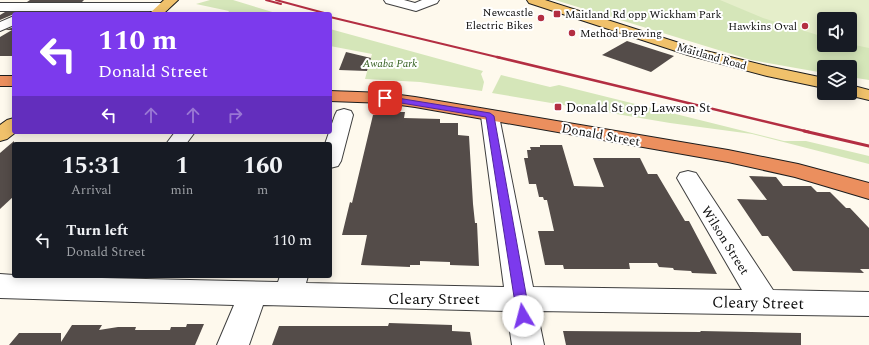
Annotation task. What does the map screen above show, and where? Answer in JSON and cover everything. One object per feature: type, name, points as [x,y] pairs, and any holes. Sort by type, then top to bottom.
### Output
[{"type":"highway","points":[[0,81],[12,81]]},
{"type":"highway","name":"Donald Street","points":[[332,85],[386,88],[798,170],[869,191]]},
{"type":"highway","points":[[0,92],[12,92]]},
{"type":"highway","name":"Donald Street","points":[[332,96],[385,98],[489,109],[738,145],[798,157],[869,177]]},
{"type":"main road","name":"Maitland Road","points":[[533,0],[693,52],[767,71],[817,82]]},
{"type":"main road","points":[[857,92],[869,95]]},
{"type":"main road","points":[[0,135],[12,126]]},
{"type":"street","points":[[390,0],[416,7],[433,0]]},
{"type":"street","points":[[0,6],[163,7]]},
{"type":"street","points":[[28,12],[38,7]]},
{"type":"street","points":[[0,27],[12,21]]},
{"type":"street","points":[[489,109],[528,345]]},
{"type":"street","points":[[332,154],[344,115]]},
{"type":"street","name":"Wilson Street","points":[[688,178],[765,302]]},
{"type":"street","name":"Cleary Street","points":[[0,286],[72,282],[252,295],[291,286],[521,298],[765,302],[865,309]]},
{"type":"street","points":[[233,345],[252,295]]},
{"type":"green space","points":[[210,0],[233,0],[272,12],[228,12],[229,11],[196,4]]},
{"type":"green space","points":[[555,0],[869,0],[869,80],[857,78],[857,60],[817,60],[817,72],[751,60]]},
{"type":"green space","name":"Hawkins Oval","points":[[720,0],[869,0],[869,48],[857,45],[857,12],[817,12],[817,35],[763,18]]},
{"type":"green space","name":"Awaba Park","points":[[332,30],[483,71],[481,74],[484,82],[482,91],[420,82],[365,79],[372,54],[332,46]]},
{"type":"green space","points":[[501,75],[550,87],[559,85],[784,141],[806,141],[869,156],[869,164],[752,134],[670,123],[492,93]]},
{"type":"building","points":[[30,0],[84,0],[82,2],[27,2]]},
{"type":"building","points":[[5,12],[12,12],[12,15],[0,20],[0,15]]},
{"type":"building","points":[[12,30],[12,56],[0,56],[0,37]]},
{"type":"building","points":[[627,41],[674,56],[651,72],[602,55]]},
{"type":"building","points":[[346,52],[371,58],[367,71],[339,70]]},
{"type":"building","points":[[391,112],[405,112],[404,118],[440,119],[440,123],[458,123],[458,135],[469,136],[473,204],[475,223],[477,223],[479,266],[450,265],[450,262],[420,261],[420,265],[410,265],[410,267],[361,265],[367,235],[342,235],[350,202],[352,203],[373,115],[390,115]]},
{"type":"building","points":[[12,143],[12,198],[0,209],[0,153]]},
{"type":"building","points":[[540,145],[562,145],[574,186],[604,187],[593,158],[640,158],[648,174],[657,174],[685,221],[689,221],[717,274],[692,273],[691,271],[674,270],[673,268],[659,267],[657,263],[629,263],[630,269],[564,269],[563,265],[545,265],[538,231],[554,231],[547,200],[544,200],[543,197],[539,197],[536,184],[529,184],[524,158],[528,158],[527,150],[531,150],[530,147],[540,147]]},
{"type":"building","points":[[749,176],[776,177],[783,186],[811,186],[817,192],[830,192],[846,208],[850,208],[869,228],[869,269],[860,269],[864,273],[793,271],[768,236],[762,236],[737,199],[767,200]]},
{"type":"building","points":[[389,323],[452,325],[452,331],[470,332],[472,345],[272,345],[279,326],[388,326]]},
{"type":"building","points":[[187,324],[204,324],[195,345],[9,345],[19,333],[61,333],[61,342],[72,325],[102,325],[99,330],[118,327],[136,327],[135,330],[170,330],[171,327],[186,327]]},
{"type":"building","points":[[563,331],[801,333],[801,345],[566,345]]},
{"type":"railway","points":[[266,0],[281,4]]},
{"type":"railway","points":[[276,0],[321,12]]},
{"type":"railway","points":[[332,17],[501,58]]},
{"type":"railway","points":[[497,57],[809,132]]},
{"type":"railway","points":[[804,131],[869,146]]},
{"type":"place","name":"Maitland Rd opp Wickham Park","points":[[557,14]]},
{"type":"place","name":"Newcastle Electric Bikes","points":[[541,18]]},
{"type":"place","name":"Hawkins Oval","points":[[805,26]]},
{"type":"place","name":"Method Brewing","points":[[572,33]]},
{"type":"place","name":"Donald St opp Lawson St","points":[[558,107]]},
{"type":"route","points":[[385,98],[490,116],[523,316]]}]
